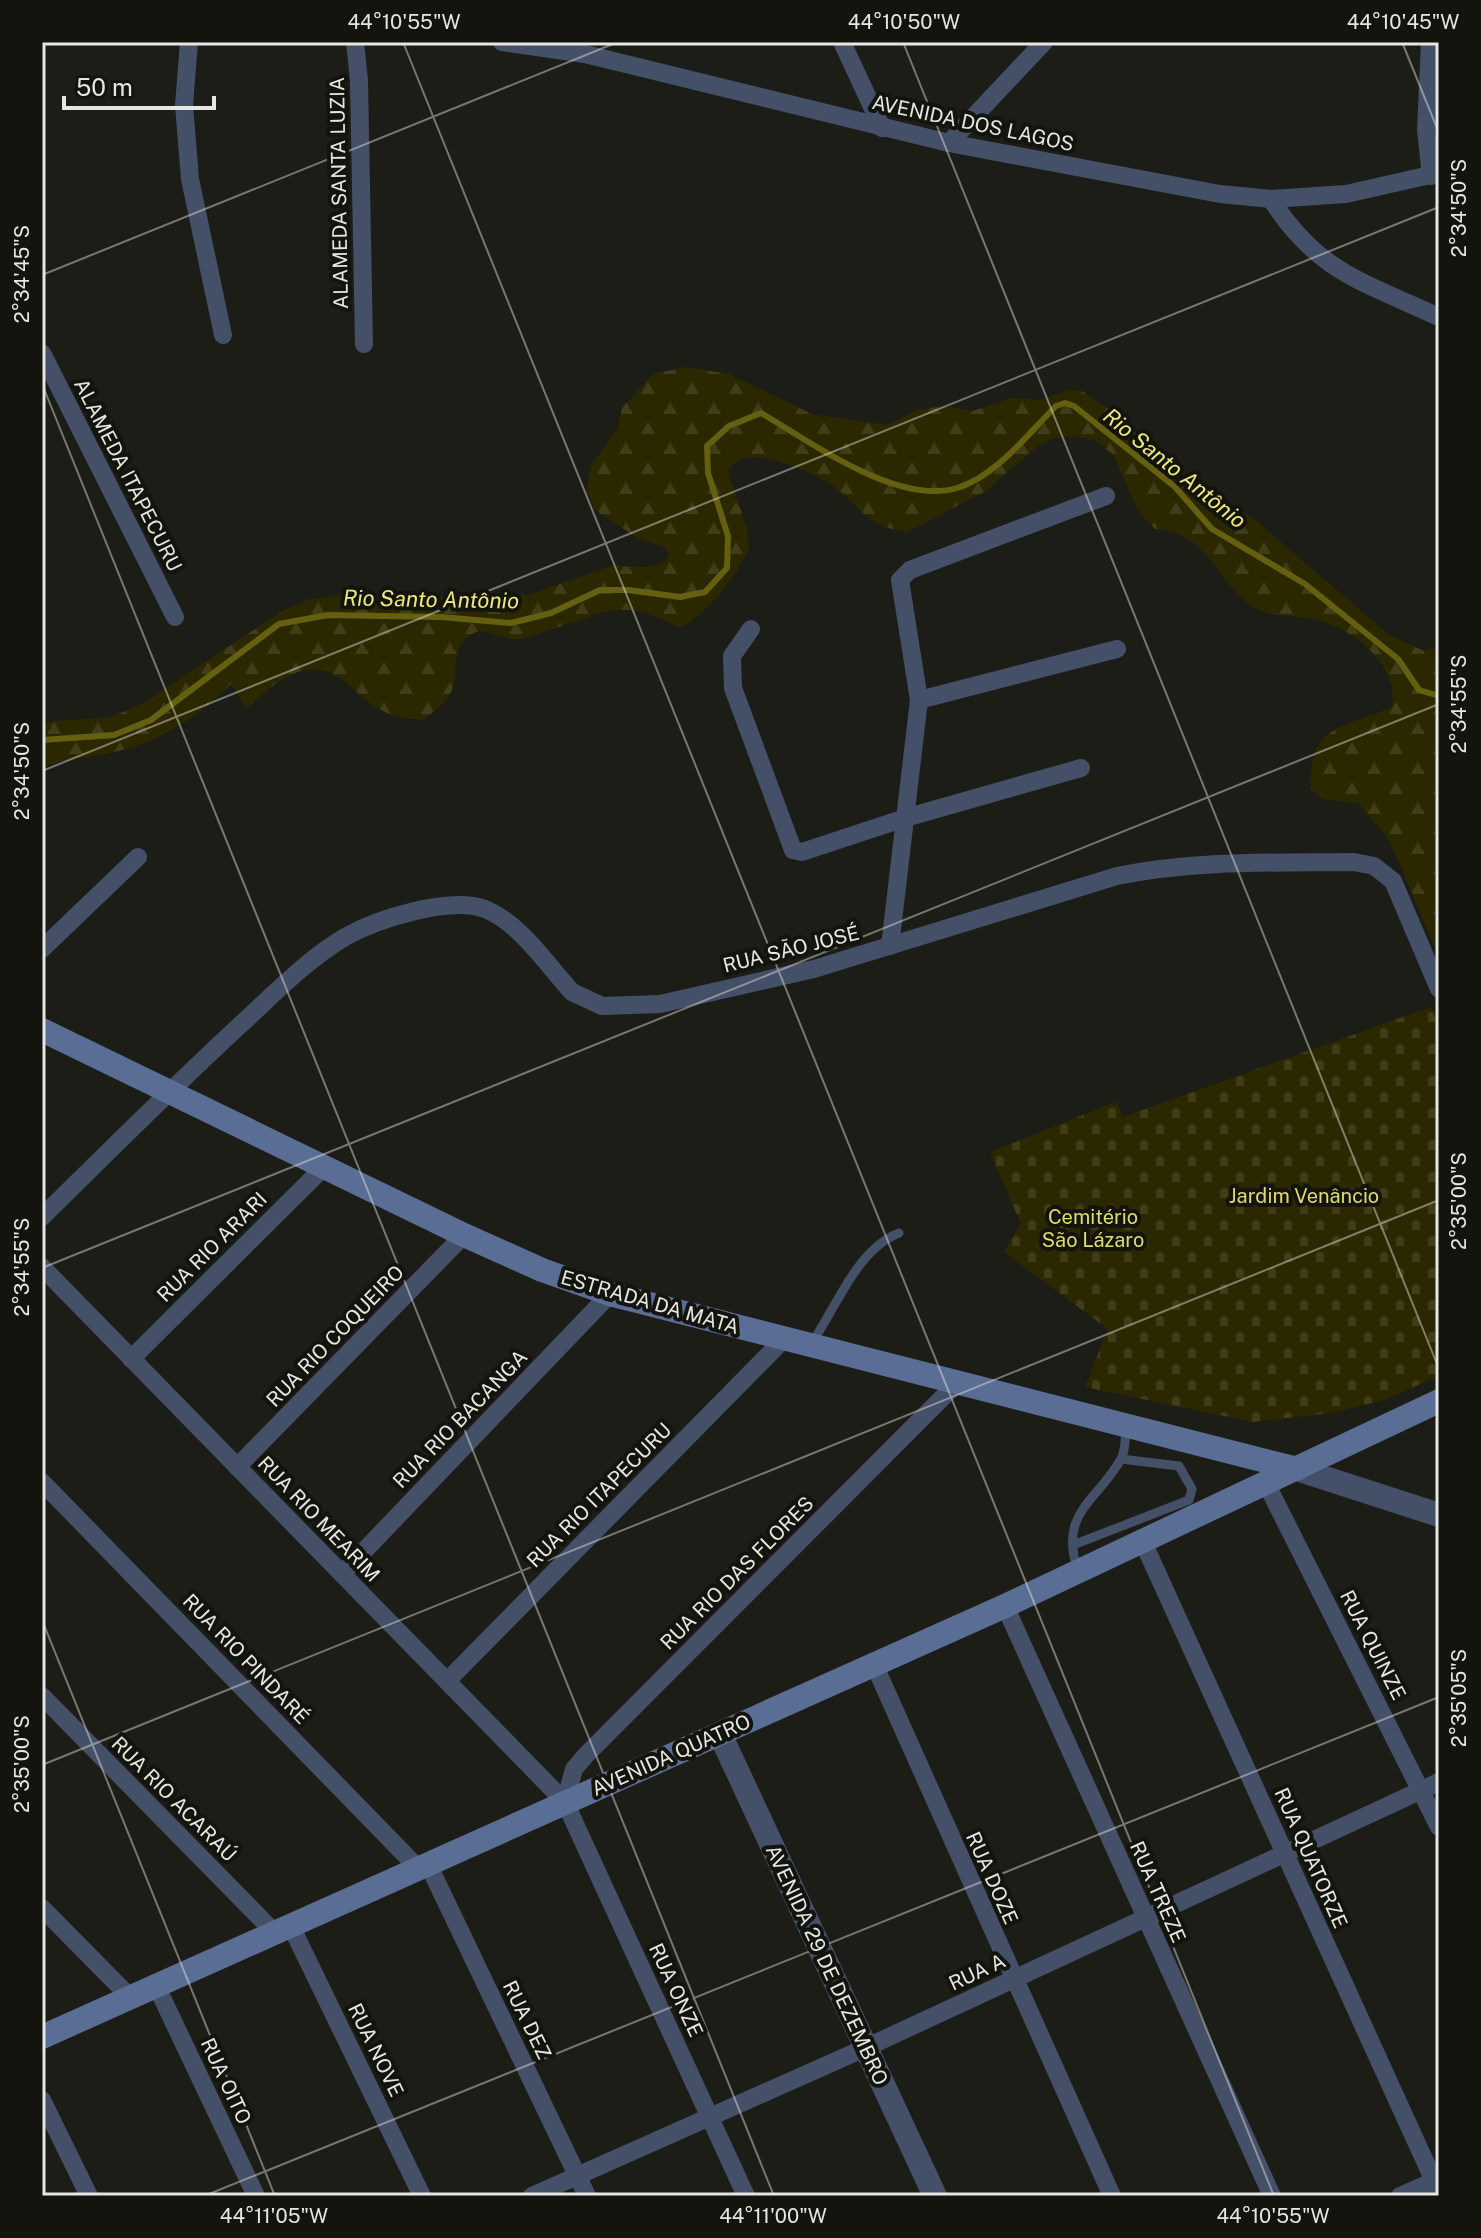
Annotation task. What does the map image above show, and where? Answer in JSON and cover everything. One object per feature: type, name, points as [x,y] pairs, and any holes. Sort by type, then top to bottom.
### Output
[{"type":"main road","name":"ESTRADA DA MATA","points":[[42,1030],[464,1235],[542,1270],[610,1294],[1297,1469]]},
{"type":"main road","name":"AVENIDA QUATRO","points":[[42,2037],[1005,1606],[1439,1401]]},
{"type":"street","points":[[189,42],[184,105],[190,179],[223,335]]},
{"type":"street","name":"ALAMEDA SANTA LUZIA","points":[[355,42],[359,80],[364,344]]},
{"type":"street","name":"AVENIDA DOS LAGOS","points":[[502,42],[583,48],[882,128],[1220,194],[1271,199],[1346,194],[1435,174]]},
{"type":"street","points":[[842,42],[882,128]]},
{"type":"street","points":[[949,143],[1044,42]]},
{"type":"street","points":[[1430,42],[1426,130],[1435,174]]},
{"type":"street","points":[[1271,199],[1290,230],[1324,261],[1439,317]]},
{"type":"street","name":"ALAMEDA ITAPECURU","points":[[42,353],[175,617]]},
{"type":"street","points":[[890,946],[919,700],[899,585],[903,575],[1106,496]]},
{"type":"street","points":[[751,629],[732,656],[733,688],[793,850],[802,852],[905,818],[1081,768]]},
{"type":"street","points":[[919,700],[1117,649]]},
{"type":"street","points":[[42,949],[138,857]]},
{"type":"street","name":"RUA SÃO JOSÉ","points":[[42,1217],[168,1092],[310,961],[369,925],[448,906],[483,908],[501,918],[572,992],[602,1006],[660,1004],[814,969],[1117,876],[1154,868],[1206,863],[1354,862],[1374,866],[1393,881],[1439,989]]},
{"type":"street","name":"RUA RIO ARARI","points":[[131,1359],[324,1167]]},
{"type":"street","name":"RUA RIO COQUEIRO","points":[[237,1467],[464,1235]]},
{"type":"street","name":"RUA RIO MEARIM","points":[[42,1267],[565,1802]]},
{"type":"street","name":"RUA RIO BACANGA","points":[[342,1574],[610,1294]]},
{"type":"street","name":"RUA RIO ITAPECURU","points":[[447,1681],[783,1340]]},
{"type":"street","name":"RUA RIO DAS FLORES","points":[[565,1802],[574,1769],[586,1755],[956,1384]]},
{"type":"street","points":[[1297,1469],[1439,1515]]},
{"type":"street","name":"RUA RIO PINDARÉ","points":[[42,1482],[423,1866]]},
{"type":"street","name":"RUA QUINZE","points":[[1266,1483],[1430,1786],[1439,1827]]},
{"type":"street","name":"RUA QUATORZE","points":[[1143,1542],[1437,2184]]},
{"type":"street","name":"RUA TREZE","points":[[1005,1606],[1272,2196]]},
{"type":"street","name":"RUA DOZE","points":[[874,1664],[1112,2196]]},
{"type":"street","name":"RUA RIO ACARAÚ","points":[[42,1696],[282,1928]]},
{"type":"street","name":"AVENIDA 29 DE DEZEMBRO","points":[[720,1734],[935,2196]]},
{"type":"street","name":"RUA A","points":[[532,2196],[865,2048],[1145,1915],[1430,1786]]},
{"type":"street","name":"RUA ONZE","points":[[565,1802],[746,2196]]},
{"type":"street","name":"RUA DEZ","points":[[423,1866],[587,2196]]},
{"type":"street","points":[[42,1908],[130,1997]]},
{"type":"street","name":"RUA NOVE","points":[[282,1928],[422,2196]]},
{"type":"street","name":"RUA OITO","points":[[156,1985],[256,2196]]},
{"type":"street","points":[[42,2100],[89,2196]]},
{"type":"street","points":[[1400,2196],[1437,2184]]},
{"type":"lane","points":[[809,1347],[864,1260],[880,1240],[899,1233]]},
{"type":"lane","points":[[1078,1572],[1073,1525],[1078,1513],[1121,1459],[1126,1427]]},
{"type":"lane","points":[[1073,1545],[1189,1500],[1192,1489],[1179,1466],[1121,1459]]},
{"type":"green space","points":[[687,367],[729,374],[812,414],[887,425],[917,410],[945,406],[973,411],[1012,398],[1040,400],[1070,390],[1082,391],[1116,414],[1194,491],[1253,518],[1389,635],[1422,650],[1439,648],[1439,958],[1390,841],[1358,803],[1322,799],[1311,789],[1311,767],[1322,740],[1344,725],[1392,707],[1393,692],[1382,665],[1360,642],[1333,625],[1256,609],[1236,592],[1198,546],[1172,532],[1155,529],[1138,511],[1113,454],[1093,440],[1073,436],[1054,438],[1038,446],[986,491],[907,532],[875,522],[836,488],[805,471],[776,460],[747,458],[736,462],[728,472],[747,528],[749,549],[720,594],[700,615],[679,628],[643,612],[614,610],[518,639],[477,632],[466,639],[458,650],[454,684],[449,696],[422,720],[386,712],[339,678],[318,669],[284,678],[246,708],[231,684],[192,717],[162,735],[130,748],[42,768],[42,722],[111,717],[142,704],[284,610],[310,599],[349,595],[426,598],[486,591],[528,595],[611,566],[647,567],[663,563],[670,555],[663,546],[639,539],[595,510],[587,490],[591,465],[617,430],[622,408],[653,374]]},
{"type":"green space","name":"Jardim Venâncio","points":[[1431,1007],[1439,1026],[1439,1376],[1384,1400],[1331,1413],[1253,1422],[1085,1387],[1108,1329],[1004,1252],[1021,1224],[990,1152],[1116,1102],[1123,1117]]},
{"type":"waterway","name":"Rio Santo Antônio","points":[[42,740],[114,735],[151,720],[279,624],[328,615],[441,617],[511,623],[551,613],[600,590],[628,590],[680,597],[705,592],[727,568],[728,536],[708,473],[707,446],[729,426],[761,413],[855,468],[908,488],[933,491],[957,488],[985,474],[1011,453],[1056,406],[1065,403],[1074,406],[1175,487],[1212,529],[1305,584],[1398,659],[1419,690],[1439,696]]},
{"type":"park label","name":"Cemitério São Lázaro","points":[[1093,1228]]}]
